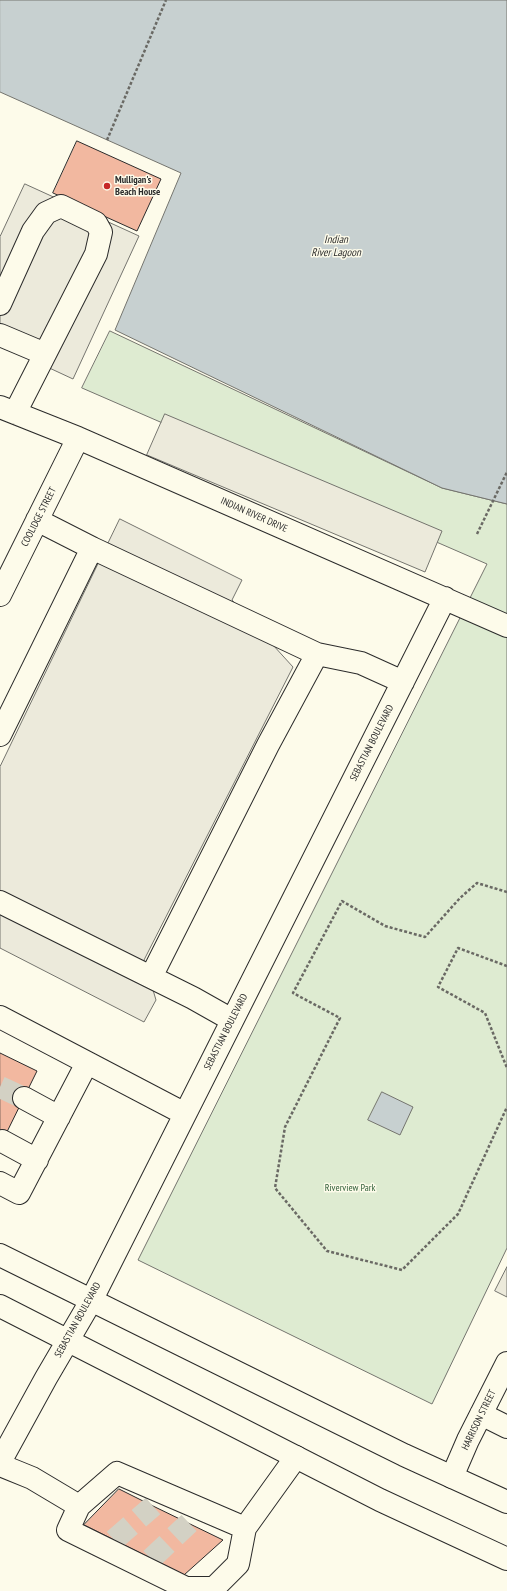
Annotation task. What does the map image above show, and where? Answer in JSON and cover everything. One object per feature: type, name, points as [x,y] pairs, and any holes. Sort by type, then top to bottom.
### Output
[{"type":"street","points":[[0,304],[33,231],[46,213],[60,206],[96,223],[101,232],[96,254],[45,354],[8,410]]},
{"type":"street","points":[[0,335],[45,354]]},
{"type":"street","name":"INDIAN RIVER DRIVE","points":[[8,410],[78,438],[507,626]]},
{"type":"street","name":"COOLIDGE STREET","points":[[0,595],[78,438]]},
{"type":"street","points":[[37,520],[92,548],[317,654],[361,663],[402,682]]},
{"type":"street","points":[[0,735],[92,548]]},
{"type":"street","name":"SEBASTIAN BOULEVARD","points":[[0,1463],[46,1378],[91,1301],[445,598]]},
{"type":"street","points":[[151,978],[268,745],[317,654]]},
{"type":"street","points":[[0,902],[232,1020]]},
{"type":"street","points":[[0,1017],[185,1114]]},
{"type":"street","points":[[0,1183],[19,1193],[88,1063]]},
{"type":"street","points":[[24,1098],[59,1117]]},
{"type":"street","points":[[2,1141],[37,1160]]},
{"type":"street","points":[[0,1255],[404,1455],[507,1502]]},
{"type":"street","points":[[0,1306],[380,1500],[507,1559]]},
{"type":"street","name":"HARRISON STREET","points":[[452,1477],[481,1414],[507,1363]]},
{"type":"street","points":[[481,1414],[507,1427]]},
{"type":"street","points":[[245,1528],[197,1517],[159,1500],[117,1473],[79,1506],[68,1530],[109,1544],[146,1562],[186,1588],[214,1588],[238,1564],[245,1528],[296,1457]]},
{"type":"street","points":[[0,1463],[32,1478],[79,1506]]},
{"type":"path","points":[[107,140],[166,0]]},
{"type":"path","points":[[477,534],[507,472]]},
{"type":"path","points":[[507,892],[477,883],[460,898],[425,937],[384,926],[342,901],[293,993],[340,1018],[285,1127],[275,1188],[327,1251],[402,1270],[458,1214],[507,1107]]},
{"type":"path","points":[[507,966],[458,948],[438,987],[485,1013],[507,1068]]},
{"type":"green space","name":"Riverview Park","points":[[110,331],[442,488],[507,504],[507,1248],[432,1404],[138,1260],[487,564],[82,388]]},
{"type":"shaded area","points":[[25,184],[139,236],[73,379],[0,345],[0,237]]},
{"type":"shaded area","points":[[165,414],[442,531],[425,572],[147,455]]},
{"type":"shaded area","points":[[120,519],[242,580],[232,600],[293,667],[144,960],[156,1000],[144,1022],[0,948],[0,767]]},
{"type":"shaded area","points":[[507,1267],[507,1297],[495,1291]]},
{"type":"water","name":"Indian River Lagoon","points":[[0,0],[507,0],[507,504],[442,488],[115,330],[181,173],[0,92]]},
{"type":"water","points":[[382,1092],[413,1107],[400,1135],[368,1120]]},
{"type":"building","name":"Mulligan's Beach House","points":[[77,141],[161,179],[137,231],[53,193]]},
{"type":"building","points":[[0,1053],[37,1071],[0,1146]]},
{"type":"building","points":[[119,1489],[223,1540],[184,1575],[84,1525]]},
{"type":"tunnel","points":[[0,1087],[24,1098]]},
{"type":"tunnel","points":[[114,1540],[153,1506]]},
{"type":"tunnel","points":[[151,1559],[189,1523]]},
{"type":"place","name":"Mulligan's Beach House","points":[[107,186]]}]
